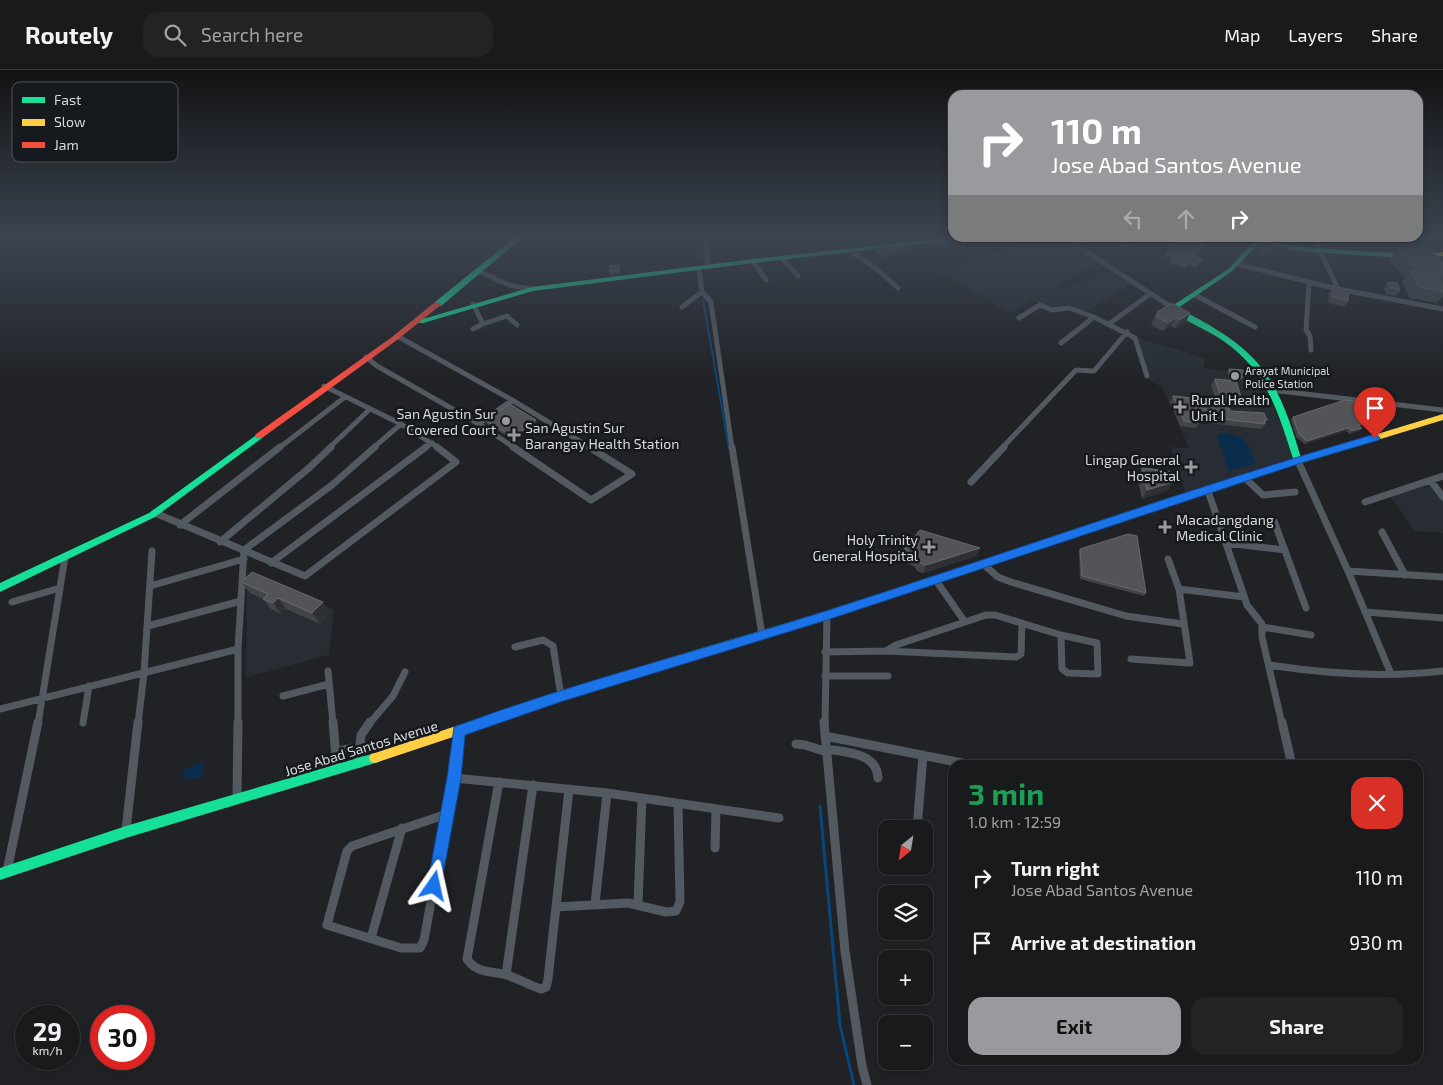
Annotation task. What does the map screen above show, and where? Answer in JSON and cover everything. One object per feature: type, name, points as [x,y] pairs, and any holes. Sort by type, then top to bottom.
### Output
[{"type":"main road","points":[[0,588],[155,513],[324,386],[415,323],[461,285]]},
{"type":"main road","points":[[415,323],[473,304],[532,289],[560,285]]},
{"type":"main road","points":[[1208,285],[1173,308],[1240,352],[1257,366],[1271,390],[1298,461]]},
{"type":"main road","name":"Jose Abad Santos Avenue","points":[[4,872],[126,832],[237,801],[459,732],[560,696],[827,615],[1298,461],[1443,416]]},
{"type":"street","points":[[511,285],[532,289]]},
{"type":"street","points":[[703,285],[702,292],[711,302],[762,635]]},
{"type":"street","points":[[1137,285],[1173,308]]},
{"type":"street","points":[[1310,285],[1306,330],[1310,336],[1311,350]]},
{"type":"street","points":[[1321,285],[1443,309]]},
{"type":"street","points":[[682,307],[702,292]]},
{"type":"street","points":[[1109,324],[1150,294]]},
{"type":"street","points":[[1195,295],[1255,327]]},
{"type":"street","points":[[473,304],[484,324]]},
{"type":"street","points":[[1019,318],[1040,305],[1052,310],[1068,308],[1127,332],[1135,338],[1147,376]]},
{"type":"street","points":[[474,329],[507,316],[517,325]]},
{"type":"street","points":[[1061,343],[1094,318]]},
{"type":"street","points":[[971,482],[1076,370],[1094,371],[1127,332]]},
{"type":"street","points":[[366,357],[377,366],[479,424],[591,500],[595,500],[632,474],[512,400],[397,336]]},
{"type":"street","points":[[711,370],[720,369]]},
{"type":"street","points":[[155,513],[244,554],[305,576],[456,462],[432,443],[401,424],[324,386]]},
{"type":"street","points":[[1271,390],[1443,410]]},
{"type":"street","points":[[180,525],[345,397]]},
{"type":"street","points":[[479,424],[512,400]]},
{"type":"street","points":[[220,542],[309,468],[370,410]]},
{"type":"street","points":[[150,586],[244,554],[332,486],[401,424]]},
{"type":"street","points":[[271,563],[432,443]]},
{"type":"street","points":[[1298,461],[1392,674]]},
{"type":"street","points":[[1365,502],[1443,476]]},
{"type":"street","points":[[1246,479],[1264,496],[1295,492]]},
{"type":"street","points":[[1431,480],[1443,497]]},
{"type":"street","points":[[1208,491],[1244,597],[1262,627],[1262,637],[1291,760]]},
{"type":"street","points":[[1274,521],[1306,608]]},
{"type":"street","points":[[1382,532],[1404,575]]},
{"type":"street","points":[[1227,543],[1285,550]]},
{"type":"street","points":[[126,832],[144,673],[152,551]]},
{"type":"street","points":[[237,801],[238,649],[244,554]]},
{"type":"street","points":[[4,872],[43,698],[65,557]]},
{"type":"street","points":[[1131,659],[1190,663],[1179,589],[1168,559]]},
{"type":"street","points":[[983,564],[998,577],[1011,582],[1126,616],[1184,624]]},
{"type":"street","points":[[1348,571],[1443,577]]},
{"type":"street","points":[[935,579],[965,622]]},
{"type":"street","points":[[12,602],[60,588]]},
{"type":"street","points":[[1179,589],[1244,597]]},
{"type":"street","points":[[148,626],[241,600]]},
{"type":"street","points":[[1365,612],[1443,618]]},
{"type":"street","points":[[827,615],[824,676],[825,736],[829,788],[845,951],[862,1066],[868,1085]]},
{"type":"street","points":[[886,651],[896,645],[986,615],[995,615],[1097,642],[1098,674],[1068,673],[1062,669],[1061,634]]},
{"type":"street","points":[[825,652],[886,651],[1016,657],[1021,654],[1022,623]]},
{"type":"street","points":[[1262,627],[1312,635]]},
{"type":"street","points":[[516,647],[542,640],[549,642],[553,646],[560,696]]},
{"type":"street","points":[[0,709],[238,649]]},
{"type":"street","points":[[1269,665],[1334,674],[1424,674],[1443,671]]},
{"type":"street","points":[[328,670],[337,770]]},
{"type":"street","points":[[358,764],[361,735],[364,729],[393,696],[405,672]]},
{"type":"street","points":[[824,676],[888,676]]},
{"type":"street","points":[[283,696],[329,684]]},
{"type":"street","points":[[83,723],[89,686]]},
{"type":"street","points":[[448,814],[352,846],[348,851],[327,919],[327,925],[371,938],[384,945],[413,950],[420,948],[424,940],[448,814],[459,732]]},
{"type":"street","points":[[825,736],[948,760]]},
{"type":"street","points":[[796,744],[809,744],[819,751],[827,750],[854,754],[873,762],[877,767],[878,778]]},
{"type":"street","points":[[918,820],[923,755]]},
{"type":"street","points":[[454,778],[607,793],[678,805],[779,818]]},
{"type":"street","points":[[500,782],[467,959],[470,965],[484,972],[506,976],[541,988],[546,987],[569,789]]},
{"type":"street","points":[[506,976],[533,785]]},
{"type":"street","points":[[595,904],[607,793]]},
{"type":"street","points":[[638,904],[642,798]]},
{"type":"street","points":[[556,907],[595,904],[638,904],[665,912],[676,911],[679,908],[678,805]]},
{"type":"street","points":[[715,848],[716,810]]},
{"type":"street","points":[[371,938],[402,828]]},
{"type":"shaded area","points":[[963,285],[1059,285],[1056,287],[1060,286],[1065,289],[1074,285],[1130,285],[1083,313],[1066,304],[1052,310],[1032,300],[1010,313]]},
{"type":"shaded area","points":[[1137,338],[1205,358],[1203,368],[1241,373],[1245,388],[1267,391],[1295,457],[1185,492],[1171,447],[1189,448],[1162,387],[1150,381]]},
{"type":"shaded area","points":[[1221,433],[1236,436],[1245,441],[1256,464],[1229,471],[1217,437]]},
{"type":"shaded area","points":[[1433,484],[1443,499],[1443,533],[1414,531],[1390,496]]},
{"type":"shaded area","points":[[247,577],[334,609],[329,655],[246,677]]},
{"type":"shaded area","points":[[203,762],[204,776],[184,780],[184,769]]},
{"type":"building","points":[[1390,285],[1398,285],[1400,290],[1391,288]]},
{"type":"building","points":[[1418,285],[1443,285],[1443,292]]},
{"type":"building","points":[[1333,286],[1349,290],[1348,301],[1332,297]]},
{"type":"building","points":[[1172,303],[1190,313],[1180,320],[1176,318],[1168,323],[1156,316],[1160,314],[1157,312]]},
{"type":"building","points":[[1229,369],[1243,370],[1245,376],[1241,376],[1242,378],[1232,377]]},
{"type":"building","points":[[1215,379],[1236,381],[1242,400],[1221,397]]},
{"type":"building","points":[[1173,396],[1227,402],[1230,411],[1264,413],[1267,420],[1264,420],[1265,424],[1197,416],[1199,423],[1184,421]]},
{"type":"building","points":[[1345,400],[1385,405],[1394,414],[1358,425],[1362,428],[1352,431],[1348,428],[1307,441],[1299,434],[1293,417]]},
{"type":"building","points":[[510,404],[536,420],[514,437],[486,421]]},
{"type":"building","points":[[1142,468],[1169,471],[1173,482],[1147,490]]},
{"type":"building","points":[[920,530],[980,548],[926,565],[920,563],[917,558],[902,552]]},
{"type":"building","points":[[1128,534],[1137,536],[1146,593],[1082,576],[1080,549]]},
{"type":"building","points":[[252,572],[323,602],[312,613],[278,598],[273,603],[263,599],[268,594],[241,582]]},
{"type":"building","points":[[352,744],[351,750],[340,753],[340,747]]},
{"type":"waterway","points":[[703,300],[729,448]]},
{"type":"waterway","points":[[820,806],[840,1025],[854,1085]]},
{"type":"traffic: fast","points":[[438,304],[461,285]]},
{"type":"traffic: fast","points":[[420,321],[532,289],[561,285]]},
{"type":"traffic: fast","points":[[1207,285],[1173,308],[1207,327],[1250,358],[1265,378],[1277,401],[1298,461]]},
{"type":"traffic: fast","points":[[0,588],[152,515],[259,436]]},
{"type":"traffic: fast","points":[[682,659],[827,615],[1285,465]]},
{"type":"traffic: fast","points":[[0,874],[126,832],[375,758]]},
{"type":"traffic: slow","points":[[1285,465],[1443,417]]},
{"type":"traffic: slow","points":[[375,758],[561,696],[682,659]]},
{"type":"traffic: jam","points":[[259,436],[438,304]]},
{"type":"place","name":"Arayat Municipal Police Station","points":[[1235,376]]},
{"type":"place","name":"Rural Health Unit I","points":[[1180,407]]},
{"type":"place","name":"San Agustin Sur Covered Court","points":[[506,421]]},
{"type":"place","name":"San Agustin Sur Barangay Health Station","points":[[514,435]]},
{"type":"place","name":"Lingap General Hospital","points":[[1191,467]]},
{"type":"place","name":"Macadangdang Medical Clinic","points":[[1165,527]]},
{"type":"place","name":"Holy Trinity General Hospital","points":[[929,547]]},
{"type":"route","points":[[434,886],[454,778],[459,732],[560,696],[827,615],[1298,461],[1375,438]]}]
